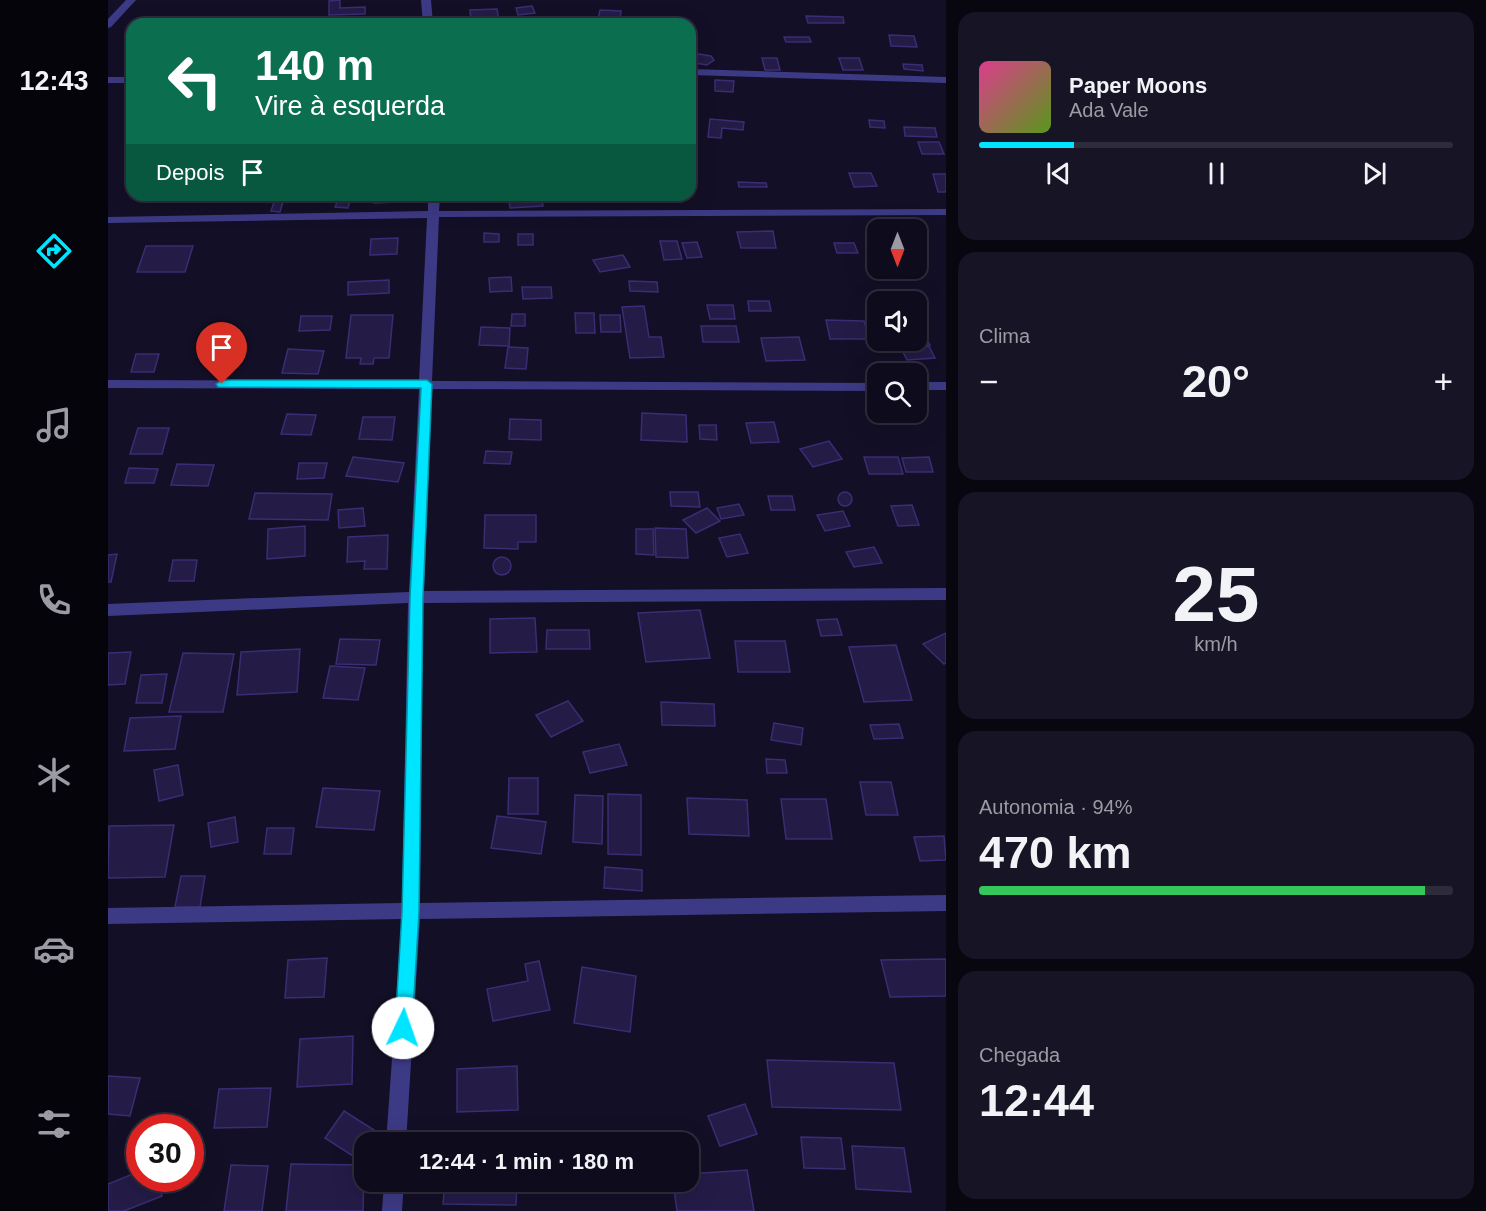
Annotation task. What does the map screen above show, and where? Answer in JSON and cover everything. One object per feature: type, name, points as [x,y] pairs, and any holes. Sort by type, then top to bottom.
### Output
[{"type":"street","points":[[108,25],[131,0]]},
{"type":"street","points":[[426,0],[428,18]]},
{"type":"street","points":[[696,72],[946,80]]},
{"type":"street","points":[[108,80],[126,80]]},
{"type":"street","points":[[397,1132],[411,912],[416,597],[434,201]]},
{"type":"street","points":[[108,220],[434,214],[946,212]]},
{"type":"street","points":[[108,384],[867,387]]},
{"type":"street","points":[[927,386],[946,386]]},
{"type":"street","points":[[108,610],[416,597],[946,594]]},
{"type":"street","points":[[108,916],[946,903]]},
{"type":"street","points":[[392,1211],[393,1192]]},
{"type":"building","points":[[340,0],[340,8],[365,7],[365,14],[329,15],[329,1]]},
{"type":"building","points":[[532,6],[535,13],[518,15],[516,8]]},
{"type":"building","points":[[497,9],[499,18],[471,18],[470,10]]},
{"type":"building","points":[[600,10],[621,11],[620,18],[598,18]]},
{"type":"building","points":[[806,16],[843,17],[844,23],[808,23]]},
{"type":"building","points":[[889,35],[914,36],[917,47],[891,46]]},
{"type":"building","points":[[784,37],[809,37],[811,42],[786,42]]},
{"type":"building","points":[[696,56],[711,56],[714,60],[707,65],[696,63]]},
{"type":"building","points":[[762,58],[777,58],[780,70],[765,70]]},
{"type":"building","points":[[839,58],[859,58],[863,70],[843,70]]},
{"type":"building","points":[[903,64],[922,65],[923,71],[904,69]]},
{"type":"building","points":[[715,80],[734,81],[733,92],[715,91]]},
{"type":"building","points":[[710,119],[744,122],[743,130],[722,128],[721,138],[708,137]]},
{"type":"building","points":[[869,120],[884,121],[885,128],[870,127]]},
{"type":"building","points":[[904,127],[935,128],[937,137],[905,136]]},
{"type":"building","points":[[918,142],[939,142],[944,154],[922,154]]},
{"type":"building","points":[[849,173],[871,173],[877,186],[854,187]]},
{"type":"building","points":[[933,174],[946,174],[946,192],[938,192]]},
{"type":"building","points":[[738,182],[766,183],[767,187],[739,187]]},
{"type":"building","points":[[338,201],[350,201],[348,208],[335,207]]},
{"type":"building","points":[[374,201],[416,201],[374,203]]},
{"type":"building","points":[[509,201],[542,201],[543,206],[510,208]]},
{"type":"building","points":[[274,202],[283,202],[280,212],[271,211]]},
{"type":"building","points":[[773,231],[776,248],[741,248],[737,232]]},
{"type":"building","points":[[484,233],[499,234],[499,242],[484,242]]},
{"type":"building","points":[[518,234],[533,234],[533,245],[518,245]]},
{"type":"building","points":[[398,238],[397,254],[370,255],[371,239]]},
{"type":"building","points":[[660,241],[677,241],[682,259],[664,260]]},
{"type":"building","points":[[697,242],[702,257],[687,258],[682,243]]},
{"type":"building","points":[[834,243],[854,243],[858,253],[837,253]]},
{"type":"building","points":[[146,246],[193,246],[185,272],[137,272]]},
{"type":"building","points":[[623,255],[630,267],[600,272],[593,260]]},
{"type":"building","points":[[511,277],[512,291],[490,292],[489,278]]},
{"type":"building","points":[[389,280],[389,293],[348,295],[348,282]]},
{"type":"building","points":[[629,281],[657,282],[658,292],[630,291]]},
{"type":"building","points":[[522,287],[551,287],[552,298],[523,299]]},
{"type":"building","points":[[748,301],[769,301],[771,311],[749,311]]},
{"type":"building","points":[[707,305],[733,305],[735,319],[710,319]]},
{"type":"building","points":[[644,306],[649,337],[661,337],[664,357],[630,358],[622,307]]},
{"type":"building","points":[[575,313],[594,313],[595,333],[576,333]]},
{"type":"building","points":[[512,314],[525,314],[525,326],[511,326]]},
{"type":"building","points":[[351,315],[393,315],[389,358],[374,358],[373,364],[360,364],[361,358],[346,358]]},
{"type":"building","points":[[600,315],[620,315],[621,332],[601,332]]},
{"type":"building","points":[[301,316],[332,316],[330,330],[299,331]]},
{"type":"building","points":[[826,320],[864,321],[867,339],[830,339]]},
{"type":"building","points":[[701,326],[736,326],[739,342],[703,342]]},
{"type":"building","points":[[481,327],[510,328],[509,346],[479,345]]},
{"type":"building","points":[[799,337],[805,360],[766,361],[761,338]]},
{"type":"building","points":[[927,346],[935,358],[907,360],[902,351],[927,351]]},
{"type":"building","points":[[508,347],[528,348],[526,369],[505,368]]},
{"type":"building","points":[[288,349],[324,351],[318,374],[282,373]]},
{"type":"building","points":[[136,354],[159,354],[154,372],[131,372]]},
{"type":"building","points":[[642,413],[686,415],[687,442],[641,440]]},
{"type":"building","points":[[287,414],[316,415],[311,435],[281,434]]},
{"type":"building","points":[[363,417],[395,417],[392,440],[359,439]]},
{"type":"building","points":[[510,419],[541,420],[541,440],[509,439]]},
{"type":"building","points":[[774,422],[779,442],[751,443],[746,423]]},
{"type":"building","points":[[699,425],[716,425],[717,440],[700,439]]},
{"type":"building","points":[[138,428],[169,428],[162,454],[130,454]]},
{"type":"building","points":[[829,441],[842,459],[813,467],[800,449]]},
{"type":"building","points":[[486,451],[512,452],[510,464],[484,463]]},
{"type":"building","points":[[353,457],[404,463],[398,482],[346,476]]},
{"type":"building","points":[[864,457],[898,457],[903,474],[869,474]]},
{"type":"building","points":[[929,457],[933,472],[906,472],[902,458]]},
{"type":"building","points":[[299,463],[327,463],[324,478],[297,479]]},
{"type":"building","points":[[177,464],[214,465],[208,486],[171,485]]},
{"type":"building","points":[[129,468],[158,469],[154,483],[125,483]]},
{"type":"building","points":[[670,492],[698,492],[700,507],[671,506]]},
{"type":"building","points":[[845,492],[850,494],[852,499],[850,504],[845,506],[840,504],[838,499],[840,494]]},
{"type":"building","points":[[255,493],[332,494],[328,520],[249,519]]},
{"type":"building","points":[[768,496],[792,496],[795,510],[771,510]]},
{"type":"building","points":[[739,504],[744,515],[721,519],[717,508]]},
{"type":"building","points":[[912,505],[919,525],[898,526],[891,506]]},
{"type":"building","points":[[363,508],[365,526],[339,528],[338,510]]},
{"type":"building","points":[[707,508],[720,521],[696,533],[683,520]]},
{"type":"building","points":[[843,511],[850,526],[825,531],[817,515]]},
{"type":"building","points":[[485,515],[536,515],[536,542],[518,542],[518,549],[484,548]]},
{"type":"building","points":[[305,526],[305,556],[267,559],[268,529]]},
{"type":"building","points":[[655,528],[686,529],[688,558],[656,557]]},
{"type":"building","points":[[636,529],[653,529],[654,555],[636,554]]},
{"type":"building","points":[[740,534],[748,553],[727,557],[719,538]]},
{"type":"building","points":[[388,535],[387,569],[364,569],[365,561],[347,562],[348,537]]},
{"type":"building","points":[[874,547],[882,563],[854,567],[846,552]]},
{"type":"building","points":[[117,554],[111,582],[108,582],[108,555]]},
{"type":"building","points":[[502,557],[508,560],[511,566],[508,572],[502,575],[496,572],[493,566],[496,560]]},
{"type":"building","points":[[173,560],[197,560],[194,581],[169,581]]},
{"type":"building","points":[[700,610],[710,658],[646,662],[638,613]]},
{"type":"building","points":[[535,618],[537,652],[490,653],[490,619]]},
{"type":"building","points":[[837,619],[842,635],[821,636],[817,620]]},
{"type":"building","points":[[547,630],[589,630],[590,649],[546,649]]},
{"type":"building","points":[[946,633],[946,663],[944,664],[923,644]]},
{"type":"building","points":[[340,639],[380,640],[376,665],[336,664]]},
{"type":"building","points":[[735,641],[785,641],[790,672],[738,672]]},
{"type":"building","points":[[896,645],[912,700],[864,702],[849,647]]},
{"type":"building","points":[[300,649],[297,692],[237,695],[241,652]]},
{"type":"building","points":[[131,652],[125,684],[108,685],[108,653]]},
{"type":"building","points":[[183,653],[234,654],[223,712],[169,712]]},
{"type":"building","points":[[330,666],[365,668],[358,700],[323,698]]},
{"type":"building","points":[[167,674],[162,703],[136,703],[141,675]]},
{"type":"building","points":[[568,701],[583,721],[551,737],[536,715]]},
{"type":"building","points":[[661,702],[714,704],[715,726],[662,725]]},
{"type":"building","points":[[181,716],[175,749],[124,751],[130,718]]},
{"type":"building","points":[[774,723],[803,728],[801,745],[771,740]]},
{"type":"building","points":[[899,724],[903,738],[874,739],[870,725]]},
{"type":"building","points":[[619,744],[627,765],[590,773],[583,752]]},
{"type":"building","points":[[766,759],[785,760],[787,773],[767,773]]},
{"type":"building","points":[[178,765],[183,795],[159,801],[154,770]]},
{"type":"building","points":[[509,778],[538,778],[538,814],[508,814]]},
{"type":"building","points":[[860,782],[891,782],[898,815],[866,815]]},
{"type":"building","points":[[323,788],[380,791],[374,830],[316,827]]},
{"type":"building","points":[[608,794],[641,795],[641,855],[608,854]]},
{"type":"building","points":[[575,795],[603,796],[602,844],[573,842]]},
{"type":"building","points":[[687,798],[747,800],[749,836],[689,834]]},
{"type":"building","points":[[781,799],[826,799],[832,839],[786,839]]},
{"type":"building","points":[[497,816],[546,822],[541,854],[491,848]]},
{"type":"building","points":[[235,817],[238,842],[211,847],[208,823]]},
{"type":"building","points":[[174,825],[165,877],[108,878],[109,826]]},
{"type":"building","points":[[267,828],[294,828],[291,854],[264,854]]},
{"type":"building","points":[[944,836],[946,860],[920,861],[914,837]]},
{"type":"building","points":[[605,867],[642,870],[642,891],[604,888]]},
{"type":"building","points":[[181,876],[205,876],[200,907],[175,907]]},
{"type":"building","points":[[327,958],[324,997],[285,998],[288,960]]},
{"type":"building","points":[[946,959],[946,996],[890,997],[881,960]]},
{"type":"building","points":[[539,961],[550,1010],[493,1021],[487,989],[528,981],[525,964]]},
{"type":"building","points":[[582,967],[636,976],[630,1032],[574,1023]]},
{"type":"building","points":[[353,1036],[352,1084],[297,1087],[300,1039]]},
{"type":"building","points":[[767,1060],[894,1063],[901,1110],[772,1107]]},
{"type":"building","points":[[517,1066],[518,1110],[457,1112],[457,1069]]},
{"type":"building","points":[[108,1076],[140,1078],[131,1114],[108,1114]]},
{"type":"building","points":[[271,1088],[267,1127],[214,1128],[219,1089]]},
{"type":"building","points":[[745,1104],[757,1134],[720,1146],[708,1116]]},
{"type":"building","points":[[344,1111],[374,1130],[373,1132],[354,1132],[354,1157],[325,1138]]},
{"type":"building","points":[[801,1137],[841,1138],[845,1169],[804,1168]]},
{"type":"building","points":[[852,1146],[904,1148],[911,1192],[856,1189]]},
{"type":"building","points":[[291,1164],[354,1165],[354,1192],[363,1192],[363,1211],[286,1211]]},
{"type":"building","points":[[231,1165],[268,1166],[262,1211],[224,1211]]},
{"type":"building","points":[[747,1170],[754,1211],[677,1211],[674,1192],[699,1192],[699,1173]]},
{"type":"building","points":[[126,1177],[126,1192],[161,1192],[162,1196],[124,1211],[108,1211],[108,1184]]},
{"type":"building","points":[[444,1192],[517,1192],[516,1205],[443,1204]]},
{"type":"route","points":[[222,384],[427,384],[416,597],[411,912],[403,1028]]}]
